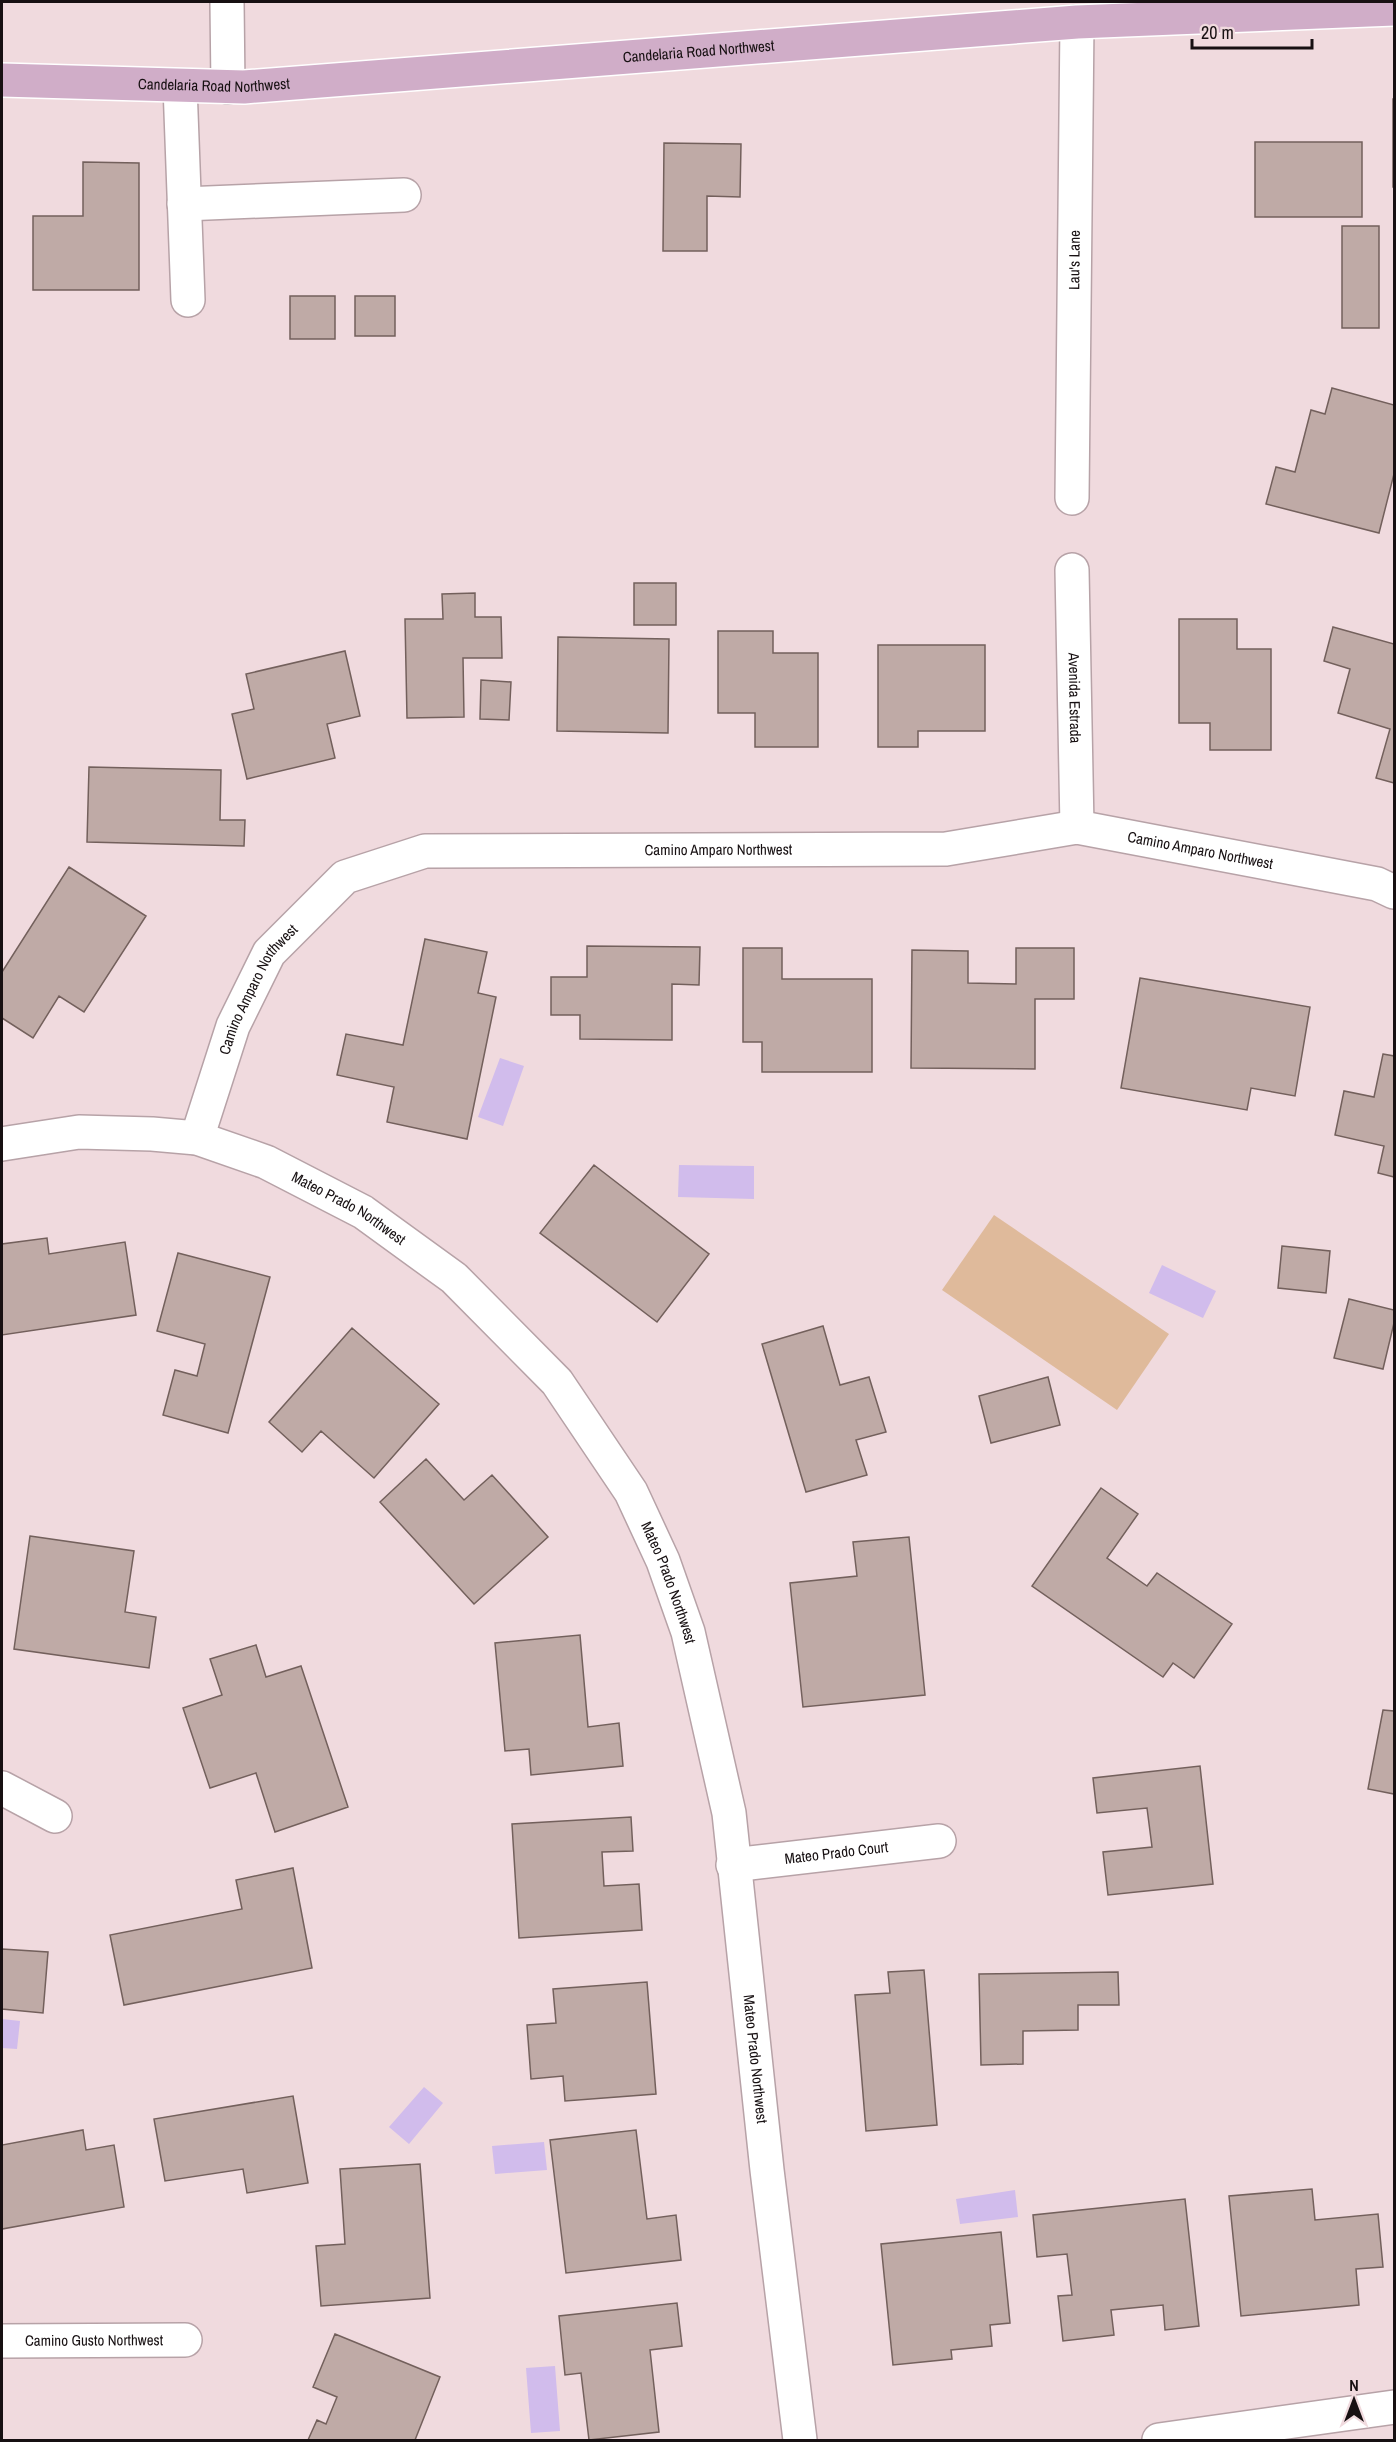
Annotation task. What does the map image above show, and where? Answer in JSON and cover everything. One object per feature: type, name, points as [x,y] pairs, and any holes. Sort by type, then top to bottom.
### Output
[{"type":"main road","name":"Candelaria Road Northwest","points":[[2,80],[228,87],[1077,22],[1395,9]]},
{"type":"street","points":[[227,2],[228,87]]},
{"type":"street","name":"Lau's Lane","points":[[1072,498],[1077,22]]},
{"type":"street","points":[[180,86],[188,300]]},
{"type":"street","points":[[184,204],[404,195]]},
{"type":"street","name":"Avenida Estrada","points":[[1072,570],[1077,827]]},
{"type":"street","name":"Camino Amparo Northwest","points":[[197,1138],[233,1026],[269,953],[345,877],[425,851],[946,849],[1077,827],[1377,884],[1395,892]]},
{"type":"street","name":"Mateo Prado Northwest","points":[[2,1144],[79,1132],[197,1138],[266,1162],[363,1212],[454,1278],[557,1382],[631,1492],[663,1561],[688,1632],[729,1814],[800,2440]]},
{"type":"street","points":[[2,1788],[55,1816]]},
{"type":"street","name":"Mateo Prado Court","points":[[733,1865],[939,1841]]},
{"type":"street","name":"Camino Gusto Northwest","points":[[2,2341],[185,2340]]},
{"type":"street","points":[[1159,2440],[1395,2406]]},
{"type":"shaded area","points":[[500,1058],[524,1066],[503,1126],[478,1117]]},
{"type":"shaded area","points":[[679,1165],[754,1166],[754,1199],[678,1197]]},
{"type":"shaded area","points":[[994,1215],[1169,1334],[1117,1410],[942,1290]]},
{"type":"shaded area","points":[[1162,1265],[1216,1291],[1203,1318],[1149,1293]]},
{"type":"shaded area","points":[[2,2019],[20,2021],[17,2049],[2,2048]]},
{"type":"shaded area","points":[[424,2087],[443,2103],[409,2144],[389,2127]]},
{"type":"shaded area","points":[[544,2142],[547,2170],[495,2174],[492,2146]]},
{"type":"shaded area","points":[[1015,2190],[1018,2217],[960,2224],[956,2199]]},
{"type":"shaded area","points":[[555,2366],[560,2431],[531,2433],[526,2368]]},
{"type":"building","points":[[1394,99],[1394,187],[1393,187]]},
{"type":"building","points":[[1255,142],[1362,142],[1362,217],[1255,217]]},
{"type":"building","points":[[664,143],[741,144],[740,197],[707,196],[707,251],[663,251]]},
{"type":"building","points":[[83,162],[139,163],[139,290],[33,290],[33,216],[83,216]]},
{"type":"building","points":[[1342,226],[1379,226],[1379,328],[1342,328]]},
{"type":"building","points":[[290,296],[335,296],[335,339],[290,339]]},
{"type":"building","points":[[355,296],[395,296],[395,336],[355,336]]},
{"type":"building","points":[[1332,388],[1394,405],[1394,474],[1379,533],[1266,504],[1276,467],[1295,472],[1311,410],[1325,414]]},
{"type":"building","points":[[634,583],[676,583],[676,625],[634,625]]},
{"type":"building","points":[[475,593],[475,617],[501,617],[502,658],[463,658],[464,717],[407,718],[405,619],[443,619],[442,594]]},
{"type":"building","points":[[1179,619],[1237,619],[1237,649],[1271,649],[1271,750],[1210,750],[1210,723],[1179,723]]},
{"type":"building","points":[[1333,627],[1394,644],[1394,783],[1376,778],[1390,729],[1338,713],[1350,669],[1324,661]]},
{"type":"building","points":[[718,631],[773,631],[773,653],[818,653],[818,747],[755,747],[755,713],[718,713]]},
{"type":"building","points":[[558,637],[669,639],[668,733],[557,731]]},
{"type":"building","points":[[878,645],[985,645],[985,731],[918,731],[918,747],[878,747]]},
{"type":"building","points":[[345,651],[360,716],[327,724],[335,758],[247,779],[232,714],[254,709],[246,674]]},
{"type":"building","points":[[481,680],[511,682],[509,720],[480,719]]},
{"type":"building","points":[[89,767],[221,770],[220,820],[245,820],[244,846],[87,842]]},
{"type":"building","points":[[69,867],[146,916],[84,1012],[59,996],[33,1038],[2,1018],[2,972]]},
{"type":"building","points":[[425,939],[487,952],[478,993],[496,997],[467,1139],[387,1122],[394,1087],[337,1075],[346,1034],[403,1045]]},
{"type":"building","points":[[587,946],[700,947],[699,985],[672,984],[672,1040],[580,1039],[580,1015],[551,1015],[551,977],[587,977]]},
{"type":"building","points":[[743,948],[782,948],[782,979],[872,979],[872,1072],[762,1072],[762,1042],[743,1042]]},
{"type":"building","points":[[1016,948],[1074,948],[1074,999],[1035,999],[1035,1069],[911,1068],[912,950],[968,951],[968,983],[1016,984]]},
{"type":"building","points":[[1140,978],[1310,1007],[1295,1096],[1251,1088],[1247,1110],[1121,1088]]},
{"type":"building","points":[[1383,1054],[1394,1056],[1394,1177],[1378,1173],[1384,1146],[1335,1135],[1344,1091],[1374,1097]]},
{"type":"building","points":[[594,1165],[709,1254],[657,1322],[540,1233]]},
{"type":"building","points":[[47,1238],[49,1254],[125,1242],[136,1315],[2,1335],[2,1244]]},
{"type":"building","points":[[1282,1246],[1330,1251],[1326,1293],[1278,1288]]},
{"type":"building","points":[[178,1253],[270,1277],[228,1433],[163,1415],[175,1370],[197,1376],[205,1344],[157,1331]]},
{"type":"building","points":[[1349,1299],[1394,1310],[1394,1323],[1383,1369],[1334,1358]]},
{"type":"building","points":[[823,1326],[840,1385],[869,1377],[886,1432],[856,1440],[867,1475],[806,1492],[762,1344]]},
{"type":"building","points":[[352,1328],[439,1404],[374,1478],[321,1431],[302,1452],[269,1422]]},
{"type":"building","points":[[1048,1377],[1060,1425],[991,1443],[979,1396]]},
{"type":"building","points":[[426,1459],[464,1500],[492,1475],[548,1537],[474,1604],[380,1502]]},
{"type":"building","points":[[1101,1488],[1138,1514],[1107,1558],[1147,1586],[1157,1573],[1232,1624],[1194,1678],[1173,1663],[1163,1677],[1032,1586]]},
{"type":"building","points":[[30,1536],[134,1551],[125,1612],[156,1617],[149,1668],[14,1649]]},
{"type":"building","points":[[909,1537],[925,1695],[803,1707],[790,1583],[857,1576],[853,1542]]},
{"type":"building","points":[[580,1635],[588,1727],[619,1723],[623,1766],[531,1775],[529,1749],[505,1751],[495,1643]]},
{"type":"building","points":[[256,1645],[266,1677],[301,1666],[348,1807],[275,1832],[256,1773],[210,1788],[183,1708],[222,1695],[210,1659]]},
{"type":"building","points":[[1383,1710],[1394,1711],[1394,1794],[1368,1789]]},
{"type":"building","points":[[1200,1766],[1213,1884],[1108,1895],[1103,1852],[1152,1847],[1147,1808],[1097,1813],[1093,1778]]},
{"type":"building","points":[[631,1817],[633,1851],[602,1852],[604,1886],[639,1884],[642,1930],[519,1938],[512,1824]]},
{"type":"building","points":[[293,1868],[312,1968],[124,2005],[110,1935],[242,1909],[236,1880]]},
{"type":"building","points":[[2,1949],[48,1952],[43,2013],[2,2009]]},
{"type":"building","points":[[924,1970],[937,2125],[866,2131],[855,1995],[890,1993],[888,1972]]},
{"type":"building","points":[[1118,1972],[1119,2005],[1078,2005],[1078,2030],[1023,2031],[1023,2064],[981,2065],[979,1974]]},
{"type":"building","points":[[647,1982],[656,2094],[565,2101],[563,2076],[531,2079],[527,2025],[556,2023],[553,1989]]},
{"type":"building","points":[[293,2096],[308,2183],[247,2193],[243,2169],[165,2181],[154,2119]]},
{"type":"building","points":[[83,2130],[86,2150],[114,2145],[124,2207],[2,2229],[2,2145]]},
{"type":"building","points":[[636,2130],[647,2219],[676,2215],[681,2260],[566,2273],[550,2140]]},
{"type":"building","points":[[420,2164],[430,2298],[321,2306],[316,2246],[345,2244],[340,2169]]},
{"type":"building","points":[[1312,2189],[1315,2220],[1378,2214],[1383,2267],[1356,2269],[1359,2305],[1241,2316],[1229,2196]]},
{"type":"building","points":[[1185,2199],[1199,2326],[1165,2330],[1163,2305],[1111,2310],[1114,2335],[1063,2341],[1058,2296],[1072,2295],[1067,2254],[1037,2257],[1033,2215]]},
{"type":"building","points":[[1001,2232],[1010,2323],[990,2325],[992,2346],[951,2350],[952,2359],[893,2365],[881,2244]]},
{"type":"building","points":[[677,2303],[682,2346],[650,2350],[659,2432],[589,2440],[581,2373],[565,2375],[559,2316]]},
{"type":"building","points":[[335,2334],[440,2377],[415,2440],[308,2440],[317,2420],[326,2424],[337,2397],[313,2387]]}]
